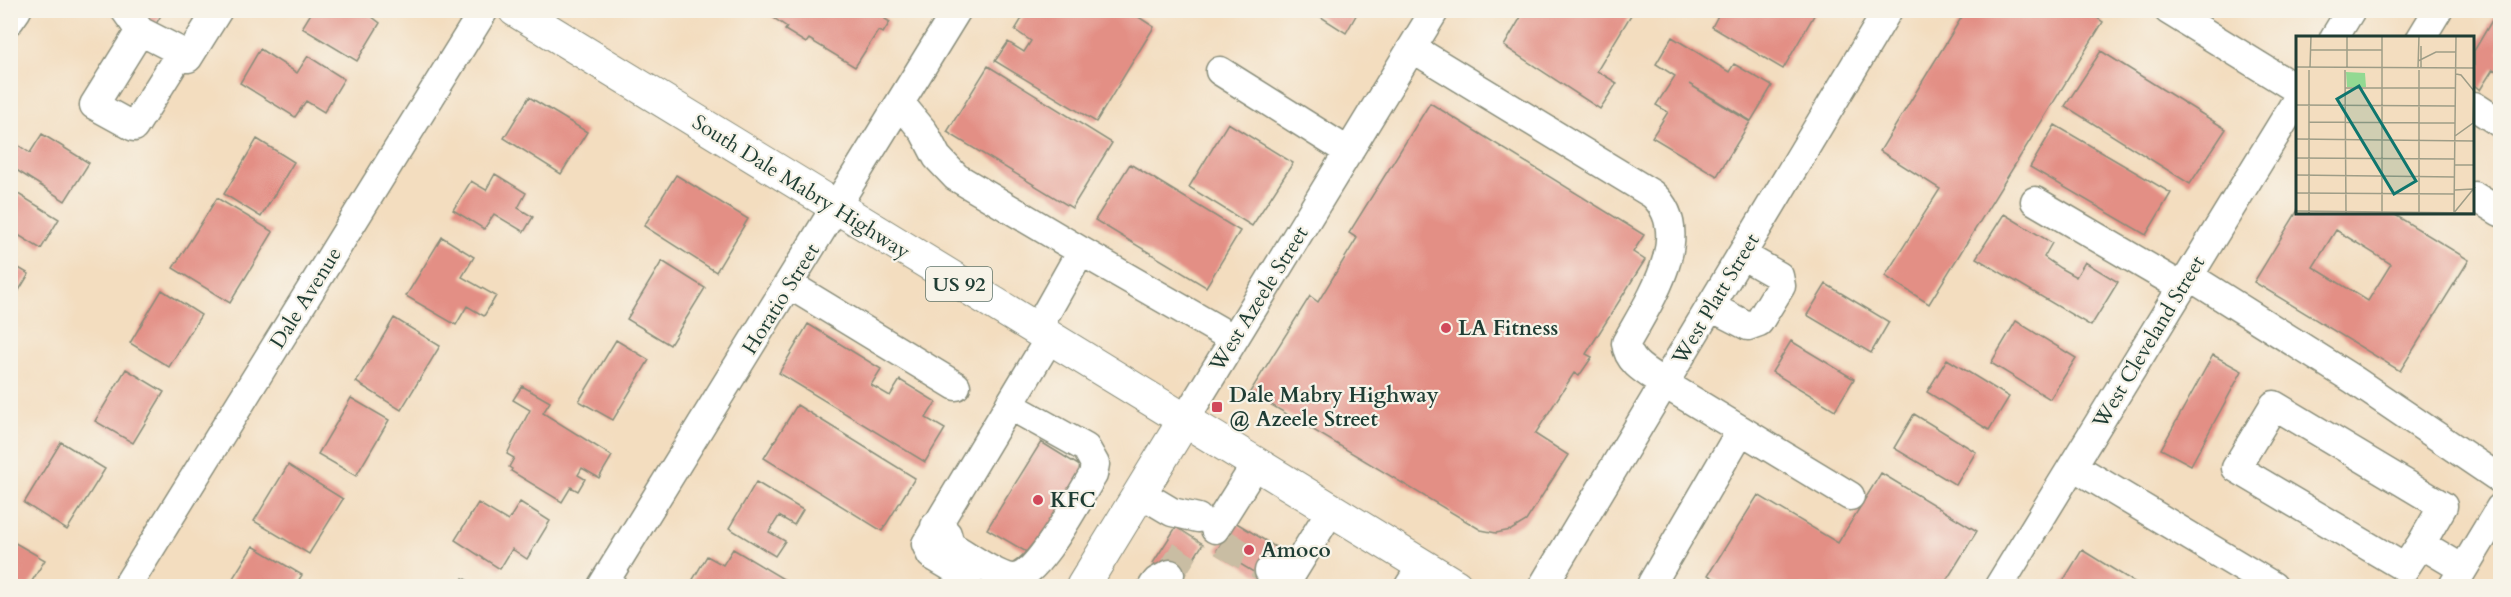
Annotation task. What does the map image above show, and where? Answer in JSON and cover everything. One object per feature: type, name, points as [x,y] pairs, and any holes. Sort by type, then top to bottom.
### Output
[{"type":"main road","name":"South Dale Mabry Highway","points":[[515,10],[837,210],[1331,510],[1415,576],[1456,586]]},
{"type":"main road","name":"West Azeele Street","points":[[1089,584],[1184,421]]},
{"type":"street","points":[[10,20],[16,10]]},
{"type":"street","points":[[181,52],[134,127],[94,105],[133,21],[181,52],[188,58],[218,10]]},
{"type":"street","name":"Dale Avenue","points":[[127,586],[484,10]]},
{"type":"street","name":"Horatio Street","points":[[602,586],[837,210],[957,10]]},
{"type":"street","name":"West Azeele Street","points":[[1184,421],[1435,10]]},
{"type":"street","name":"West Platt Street","points":[[1543,586],[1888,10]]},
{"type":"street","points":[[2168,10],[2296,89]]},
{"type":"street","points":[[2335,36],[2351,10]]},
{"type":"street","points":[[2422,36],[2438,10]]},
{"type":"street","points":[[1412,48],[1652,194],[1663,204],[1668,215],[1669,229],[1663,276],[1626,343],[1634,362],[1665,384],[1850,496]]},
{"type":"street","points":[[1220,71],[1349,152]]},
{"type":"street","name":"West Cleveland Street","points":[[1999,586],[2296,101]]},
{"type":"street","points":[[901,104],[924,132],[937,157],[956,177],[1234,339]]},
{"type":"street","points":[[2475,107],[2500,123]]},
{"type":"street","points":[[2475,197],[2500,213]]},
{"type":"street","points":[[2035,201],[2185,282],[2354,380],[2500,479]]},
{"type":"street","points":[[986,586],[931,555],[926,544],[941,530],[1009,405],[1082,251]]},
{"type":"street","points":[[1711,307],[1748,327],[1759,322],[1781,286],[1779,276],[1742,255]]},
{"type":"street","points":[[790,285],[956,386]]},
{"type":"street","points":[[941,530],[950,545],[1001,574],[1012,578],[1023,576],[1033,566],[1093,475],[1095,464],[1086,448],[1009,405]]},
{"type":"street","points":[[2274,405],[2443,506],[2421,544],[2405,568],[2236,468],[2274,405]]},
{"type":"street","points":[[1654,586],[1652,583],[1741,430]]},
{"type":"street","points":[[1140,493],[1206,531],[1256,464]]},
{"type":"street","points":[[2073,466],[2273,586]]},
{"type":"street","points":[[2421,544],[2458,578],[2500,508]]},
{"type":"street","points":[[1278,567],[1292,575],[1331,510]]},
{"type":"building","points":[[142,10],[164,10],[152,31]]},
{"type":"building","points":[[181,10],[204,10],[195,19]]},
{"type":"building","points":[[313,10],[363,10],[380,23],[357,61],[302,28]]},
{"type":"building","points":[[762,10],[890,10],[885,19],[890,22],[883,33],[878,31],[855,67],[809,39],[806,43],[785,30],[787,27]]},
{"type":"building","points":[[1027,10],[1128,10],[1154,27],[1096,122],[995,61],[1008,42],[1024,52],[1031,41],[1015,30]]},
{"type":"building","points":[[1310,10],[1359,10],[1346,33]]},
{"type":"building","points":[[1525,10],[1634,10],[1597,71],[1617,83],[1600,109],[1504,46]]},
{"type":"building","points":[[1721,10],[1817,10],[1783,69],[1712,27]]},
{"type":"building","points":[[1966,10],[2085,10],[2103,22],[1929,304],[1885,276],[1940,189],[1880,151]]},
{"type":"building","points":[[2500,10],[2500,73],[2493,69],[2480,90],[2475,86],[2475,49]]},
{"type":"building","points":[[1672,37],[1729,72],[1734,64],[1772,86],[1751,121],[1689,84],[1750,122],[1717,176],[1652,137],[1668,112],[1656,105],[1675,76],[1656,64]]},
{"type":"building","points":[[260,49],[297,73],[308,56],[344,79],[324,112],[306,101],[295,117],[240,83]]},
{"type":"building","points":[[2101,51],[2226,129],[2190,184],[2065,106]]},
{"type":"building","points":[[988,66],[1112,143],[1072,208],[947,132]]},
{"type":"building","points":[[529,97],[587,132],[561,174],[504,138]]},
{"type":"building","name":"LA Fitness","points":[[1430,103],[1644,235],[1633,252],[1645,260],[1586,354],[1592,357],[1579,376],[1574,373],[1535,434],[1568,455],[1526,521],[1511,530],[1496,533],[1481,530],[1250,392],[1310,296],[1318,302],[1357,238],[1349,233]]},
{"type":"building","points":[[1228,123],[1293,163],[1252,226],[1189,187]]},
{"type":"building","points":[[2055,125],[2171,193],[2146,235],[2030,167]]},
{"type":"building","points":[[42,134],[89,163],[65,201],[10,166],[10,149],[15,143],[30,153]]},
{"type":"building","points":[[257,139],[294,162],[261,217],[224,194]]},
{"type":"building","points":[[1130,164],[1240,231],[1206,287],[1095,220]]},
{"type":"building","points":[[495,174],[526,193],[518,208],[533,217],[524,232],[494,214],[484,229],[453,210],[471,181],[486,190]]},
{"type":"building","points":[[676,175],[748,219],[716,272],[644,226]]},
{"type":"building","points":[[10,189],[59,219],[41,249],[10,230]]},
{"type":"building","points":[[217,198],[273,232],[230,303],[173,268]]},
{"type":"building","points":[[2296,213],[2394,214],[2469,260],[2400,371],[2254,282]],"holes":[[[2336,230],[2391,264],[2368,301],[2313,267]]]},
{"type":"building","points":[[2004,214],[2052,243],[2044,257],[2060,268],[2076,277],[2085,262],[2118,282],[2091,326],[1976,258]]},
{"type":"building","points":[[442,237],[474,257],[462,277],[496,296],[484,316],[467,306],[456,325],[406,296]]},
{"type":"building","points":[[662,261],[705,288],[670,345],[627,319]]},
{"type":"building","points":[[10,263],[29,274],[10,305]]},
{"type":"building","points":[[1826,284],[1889,322],[1871,353],[1807,315]]},
{"type":"building","points":[[162,290],[201,315],[169,367],[130,343]]},
{"type":"building","points":[[394,318],[440,346],[401,410],[356,382]]},
{"type":"building","points":[[2016,321],[2076,358],[2050,399],[1991,363]]},
{"type":"building","points":[[808,324],[881,369],[871,385],[890,396],[900,380],[936,402],[926,418],[945,429],[925,462],[779,373]]},
{"type":"building","points":[[616,340],[649,360],[613,420],[579,401]]},
{"type":"building","points":[[1791,341],[1854,379],[1835,410],[1772,372]]},
{"type":"building","points":[[2213,355],[2242,371],[2191,465],[2161,449]]},
{"type":"building","points":[[1947,359],[2009,397],[1989,430],[1927,392]]},
{"type":"building","points":[[126,369],[164,392],[133,443],[95,421]]},
{"type":"building","points":[[522,386],[550,402],[543,413],[612,456],[599,478],[582,468],[578,475],[585,479],[578,491],[571,487],[562,502],[511,471],[509,467],[514,458],[507,454],[530,410],[513,400]]},
{"type":"building","points":[[351,398],[389,420],[356,476],[318,454]]},
{"type":"building","points":[[797,405],[915,478],[882,531],[764,458]]},
{"type":"building","points":[[1914,414],[1976,452],[1956,485],[1894,448]]},
{"type":"building","points":[[61,442],[105,469],[67,530],[24,503]]},
{"type":"building","name":"KFC","points":[[1041,442],[1088,471],[1035,557],[987,529]]},
{"type":"building","points":[[288,465],[343,499],[309,554],[254,521]]},
{"type":"building","points":[[1881,473],[1977,531],[1943,586],[1727,586],[1708,575],[1758,495],[1838,543]]},
{"type":"building","points":[[756,482],[803,510],[794,525],[779,516],[769,532],[785,541],[775,556],[729,528]]},
{"type":"building","points":[[520,502],[550,521],[527,559],[512,549],[500,569],[455,540],[478,503],[508,521]]},
{"type":"building","name":"Amoco","points":[[1235,522],[1282,551],[1265,579],[1217,550]]},
{"type":"building","name":"Amoco","points":[[1176,527],[1203,544],[1180,580],[1153,563]]},
{"type":"building","points":[[10,540],[45,560],[29,586],[10,586]]},
{"type":"building","points":[[253,546],[302,575],[295,586],[228,586]]},
{"type":"building","points":[[733,549],[795,586],[689,586],[707,556],[723,565]]},
{"type":"building","points":[[2082,550],[2103,563],[2141,586],[2060,586]]},
{"type":"building","points":[[463,578],[477,586],[458,586]]},
{"type":"tunnel","points":[[1170,574],[1193,538]]},
{"type":"tunnel","points":[[1222,542],[1269,571]]},
{"type":"place","name":"LA Fitness","points":[[1446,328]]},
{"type":"place","name":"Dale Mabry Highway @ Azeele Street","points":[[1217,407]]},
{"type":"place","name":"KFC","points":[[1038,500]]},
{"type":"place","name":"Amoco","points":[[1249,550]]}]
